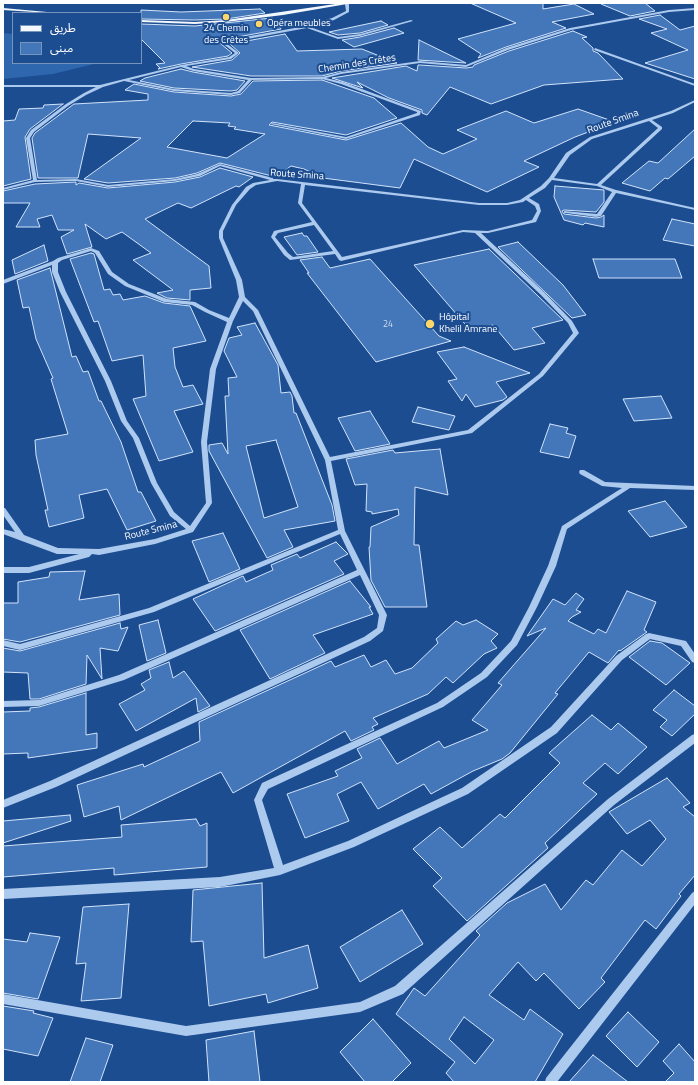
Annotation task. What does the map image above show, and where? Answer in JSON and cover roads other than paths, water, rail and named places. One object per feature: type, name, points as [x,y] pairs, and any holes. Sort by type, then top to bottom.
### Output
[{"type":"main road","points":[[142,21],[195,23],[283,14],[349,3]]},
{"type":"main road","points":[[3,9],[36,12]]},
{"type":"street","points":[[35,181],[28,138],[32,130],[73,101],[102,86],[122,80],[181,66],[230,58],[237,53],[223,42],[307,27],[333,19],[348,11],[349,3]]},
{"type":"street","name":"Chemin des Crêtes","points":[[181,66],[193,70],[251,78],[322,78],[341,73],[420,62],[466,66],[506,49],[570,29],[669,11],[695,9]]},
{"type":"street","points":[[307,27],[338,38],[360,35],[411,21]]},
{"type":"street","points":[[595,49],[695,86]]},
{"type":"street","points":[[122,80],[174,90],[231,94],[239,92],[251,78]]},
{"type":"street","points":[[272,124],[346,138],[419,114],[419,111],[412,108],[342,83],[322,78]]},
{"type":"street","points":[[3,86],[102,86]]},
{"type":"street","name":"Route Smina","points":[[3,531],[57,551],[99,552],[155,541],[191,530],[209,503],[204,442],[213,369],[230,321],[242,297],[239,280],[221,238],[220,231],[234,205],[248,188],[255,184],[277,180],[479,204],[507,204],[527,198],[543,188],[568,154],[591,138],[672,112],[695,101]]},
{"type":"street","points":[[598,185],[661,128],[649,119]]},
{"type":"street","points":[[3,189],[35,181],[76,180],[108,186],[175,180],[198,175],[220,165],[277,180]]},
{"type":"street","points":[[551,179],[598,185],[615,191],[695,209]]},
{"type":"street","points":[[303,183],[300,203],[341,259],[463,231],[488,232],[534,221],[539,211],[537,205],[527,198]]},
{"type":"street","points":[[566,212],[596,216],[599,215],[615,191]]},
{"type":"street","points":[[315,223],[276,232],[273,236],[286,254],[292,259],[336,252]]},
{"type":"street","points":[[328,460],[470,432],[541,375],[576,333],[570,322],[543,294],[477,232]]},
{"type":"street","points":[[3,282],[60,259],[91,249],[97,252],[110,273],[128,285],[166,301],[194,303],[207,311],[230,321]]},
{"type":"street","points":[[55,262],[55,272],[63,292],[105,375],[124,421],[136,438],[154,483],[172,514],[191,530]]},
{"type":"street","points":[[3,804],[53,784],[367,639],[380,629],[382,615],[342,531],[328,460],[255,310],[242,297]]},
{"type":"street","points":[[582,472],[604,484],[695,488]]},
{"type":"street","points":[[280,871],[258,800],[265,786],[440,705],[484,675],[514,643],[552,566],[564,528],[629,486]]},
{"type":"street","points":[[3,510],[22,537]]},
{"type":"street","points":[[3,643],[20,647],[151,610],[342,531]]},
{"type":"street","points":[[3,570],[29,570],[99,552]]},
{"type":"street","points":[[3,704],[39,703],[121,678],[362,571]]},
{"type":"street","points":[[3,894],[220,882],[280,871],[351,844],[465,791],[554,730],[619,658],[648,636],[684,643],[695,660]]},
{"type":"street","points":[[3,999],[186,1031],[360,1007],[399,990],[611,802],[695,738]]},
{"type":"street","points":[[550,1082],[695,896]]},
{"type":"place","name":"24 Chemin des Crêtes","points":[[226,17]]},
{"type":"place","name":"Opéra meubles","points":[[259,24]]},
{"type":"place","name":"Hôpital Khelil Amrane","points":[[430,324]]}]
